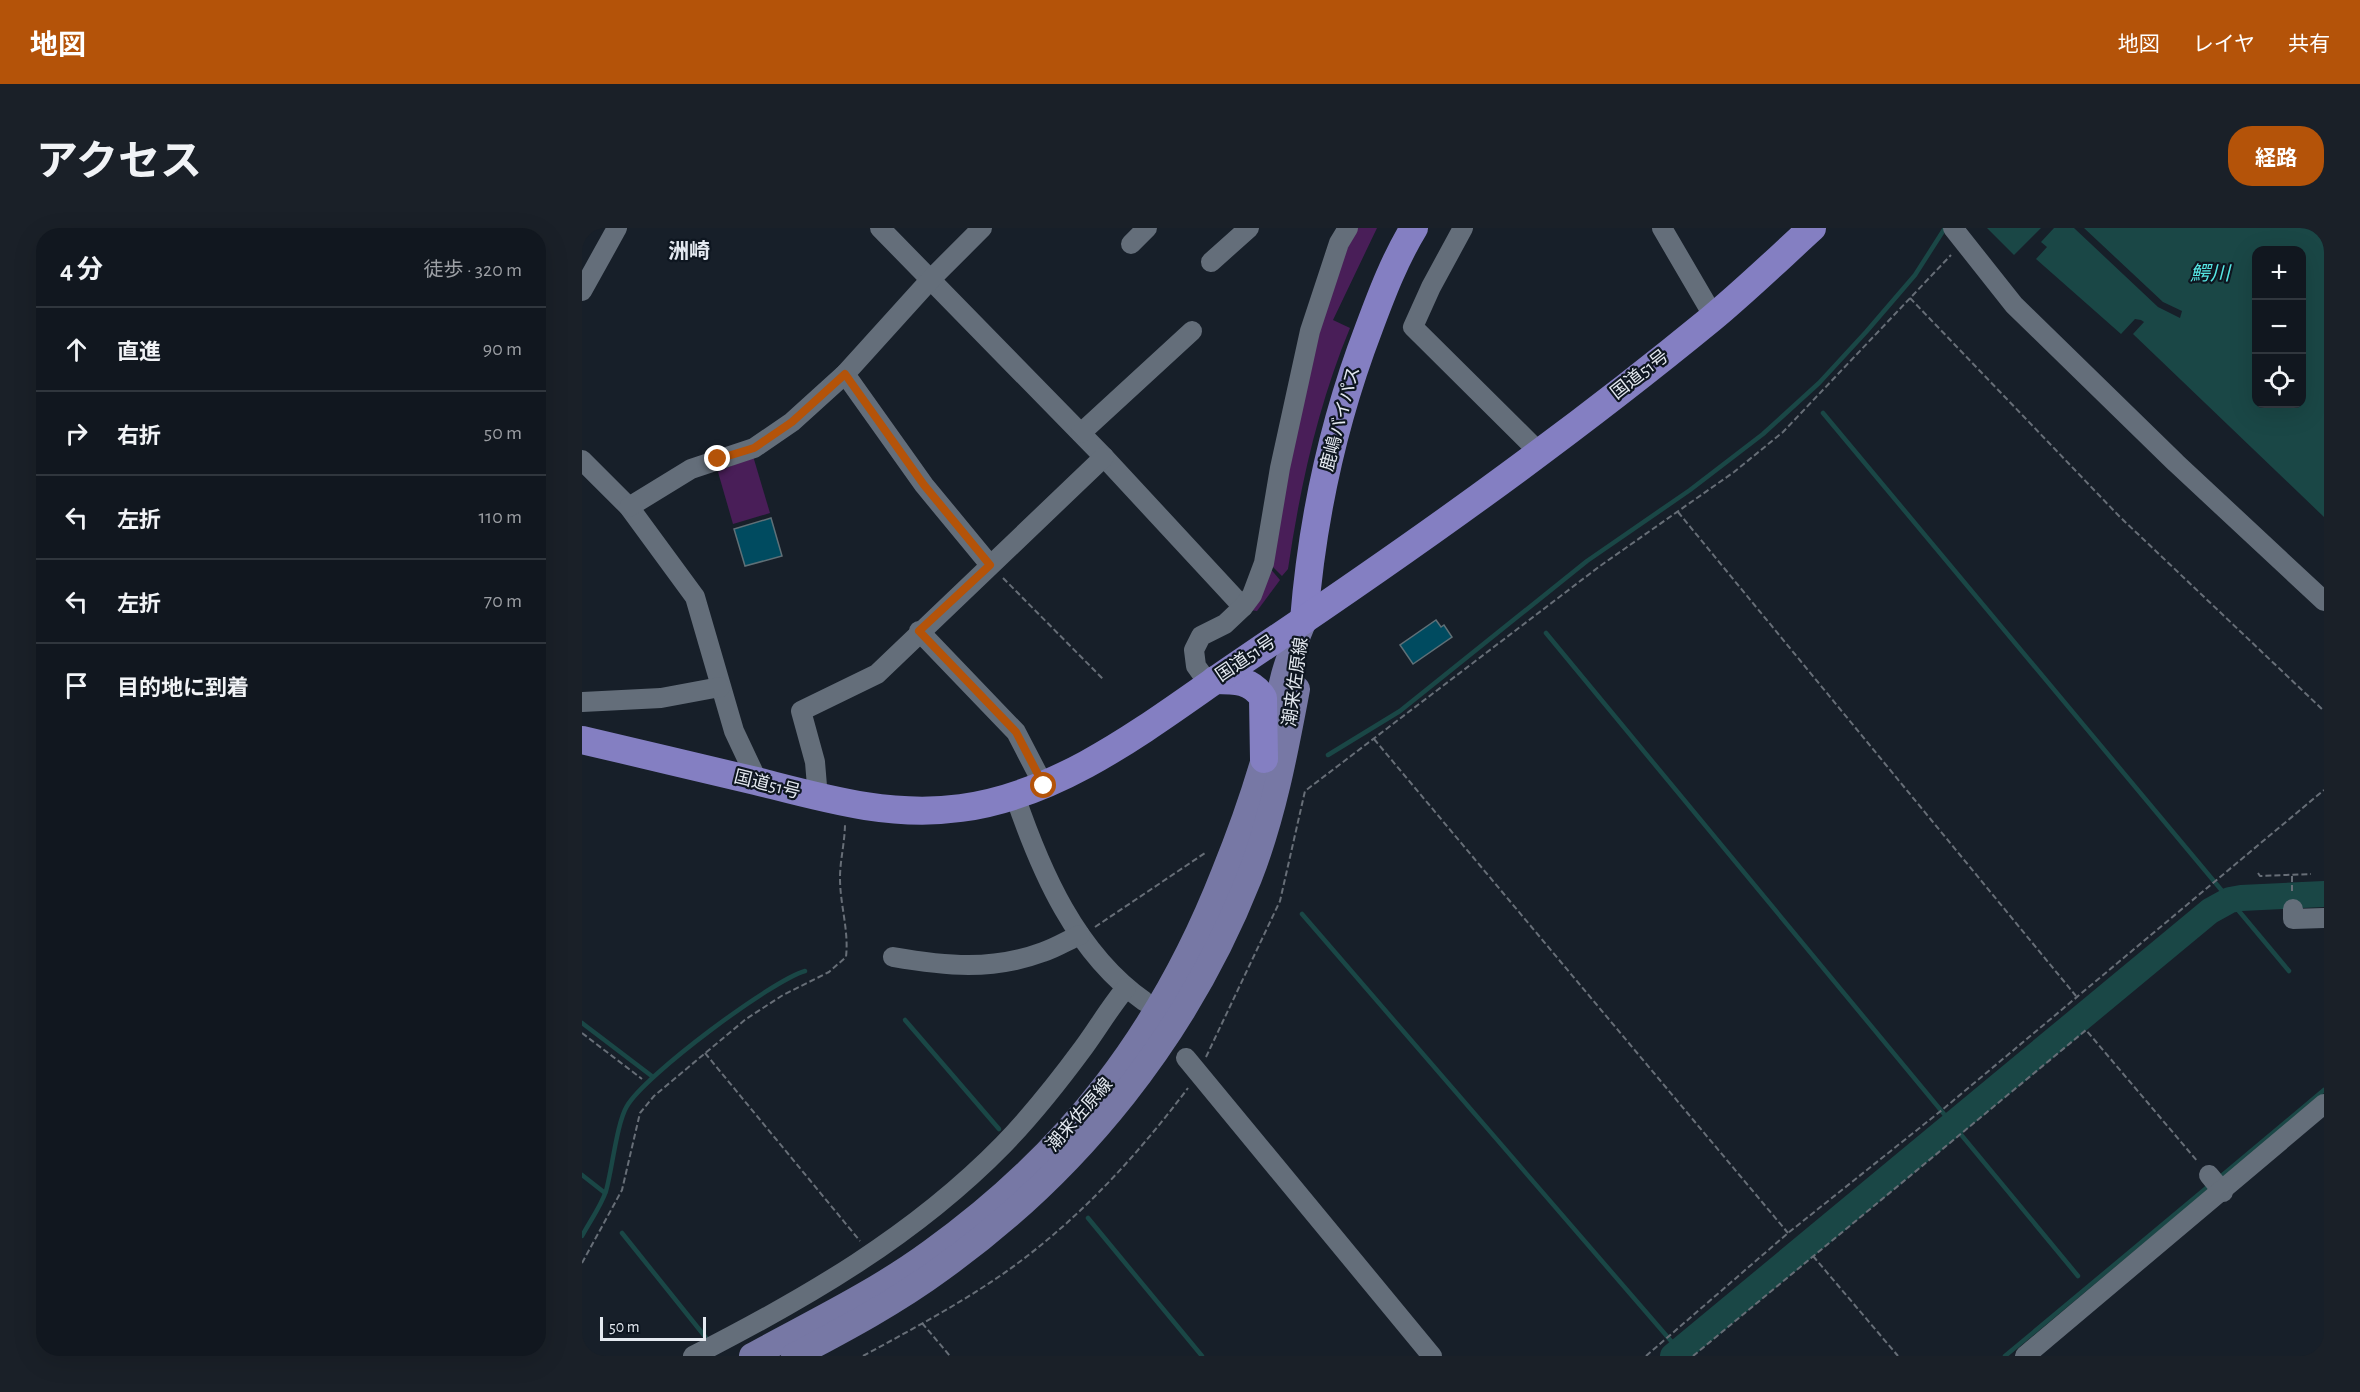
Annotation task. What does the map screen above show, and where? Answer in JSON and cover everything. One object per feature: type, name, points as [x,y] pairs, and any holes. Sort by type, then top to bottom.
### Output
[{"type":"highway","name":"鹿嶋バイパス","points":[[1304,620],[1318,511],[1352,373],[1384,289],[1414,228]]},
{"type":"highway","name":"国道51号","points":[[582,740],[831,801],[937,810],[987,804],[1044,786],[1113,747],[1212,682],[1304,620],[1540,453],[1714,317],[1812,228]]},
{"type":"highway","points":[[1212,682],[1242,681],[1258,690],[1263,698],[1264,759]]},
{"type":"main road","name":"潮来佐原線","points":[[752,1356],[869,1292],[930,1253],[1019,1181],[1103,1092],[1173,984],[1201,927],[1238,835],[1264,759],[1285,672],[1304,620]]},
{"type":"main road","name":"潮来佐原線","points":[[794,1356],[881,1309],[942,1269],[1000,1225],[1065,1163],[1113,1109],[1158,1051],[1195,992],[1222,939],[1262,840],[1283,767],[1300,670],[1304,620]]},
{"type":"street","points":[[582,291],[617,228]]},
{"type":"street","points":[[629,507],[691,469],[754,448],[792,422],[845,374],[931,279],[982,228]]},
{"type":"street","points":[[1131,244],[1147,228]]},
{"type":"street","points":[[1211,262],[1250,228]]},
{"type":"street","points":[[1212,682],[1196,666],[1194,650],[1201,636],[1226,624],[1243,608],[1252,595],[1264,563],[1280,468],[1310,331],[1343,235],[1326,228]]},
{"type":"street","points":[[1463,228],[1431,287],[1413,327],[1540,453]]},
{"type":"street","points":[[1662,228],[1714,317]]},
{"type":"street","points":[[889,230],[931,279],[1104,457],[1243,608]]},
{"type":"street","points":[[1959,235],[2014,305],[2176,463],[2324,601]]},
{"type":"street","points":[[1081,433],[1192,331]]},
{"type":"street","points":[[845,374],[924,485],[990,565]]},
{"type":"street","points":[[831,801],[815,762],[801,711],[877,674],[919,631],[1104,457]]},
{"type":"street","points":[[582,460],[629,507],[695,597],[734,731],[758,782]]},
{"type":"street","points":[[919,631],[1016,732],[1044,786]]},
{"type":"street","points":[[582,702],[662,698],[720,687]]},
{"type":"street","points":[[1015,796],[1051,887],[1080,935],[1126,988],[1144,1001]]},
{"type":"street","points":[[2293,909],[2293,919],[2324,918]]},
{"type":"street","points":[[893,957],[949,967],[1002,962],[1043,952],[1080,935]]},
{"type":"street","points":[[693,1356],[754,1326],[872,1256],[938,1204],[1003,1145],[1057,1084],[1126,988]]},
{"type":"street","points":[[1192,1066],[1432,1356]]},
{"type":"street","points":[[2025,1356],[2163,1241],[2199,1208],[2217,1185],[2324,1104]]},
{"type":"path","points":[[863,1356],[994,1280],[1088,1204],[1159,1126],[1280,901],[1305,791],[1600,566],[1678,512],[1783,432],[1910,298],[1959,235]]},
{"type":"path","points":[[1910,298],[2120,517],[2324,711]]},
{"type":"path","points":[[1678,512],[2077,997]]},
{"type":"path","points":[[990,565],[1103,679]]},
{"type":"path","points":[[1374,739],[1788,1233]]},
{"type":"path","points":[[1646,1356],[1788,1233],[2077,997],[2324,790]]},
{"type":"path","points":[[582,1263],[622,1190],[640,1113],[654,1096],[746,1019],[783,995],[829,972],[846,957],[848,936],[840,878],[845,843],[831,801]]},
{"type":"path","points":[[1080,935],[1116,915],[1205,853]]},
{"type":"path","points":[[2258,873],[2260,876],[2311,874]]},
{"type":"path","points":[[2292,876],[2292,881]]},
{"type":"path","points":[[1693,1356],[2086,1029],[2217,1185]]},
{"type":"path","points":[[582,1033],[642,1079]]},
{"type":"path","points":[[705,1053],[872,1256]]},
{"type":"path","points":[[1813,1256],[1898,1356]]},
{"type":"path","points":[[922,1323],[950,1356]]},
{"type":"shaded area","points":[[1355,228],[1377,228],[1333,320],[1350,328],[1319,416],[1304,477],[1288,569],[1282,576],[1270,564],[1308,351]]},
{"type":"shaded area","points":[[753,456],[770,513],[733,524],[718,472]]},
{"type":"shaded area","points":[[1269,567],[1280,580],[1257,611],[1250,610]]},
{"type":"water","points":[[1987,228],[2041,228],[2014,255]]},
{"type":"water","name":"鰐川","points":[[2054,228],[2074,228],[2158,307],[2180,318],[2182,311],[2163,302],[2084,228],[2324,228],[2324,517],[2133,334],[2144,322],[2135,319],[2121,334],[2036,259],[2047,247],[2041,242]]},
{"type":"water","points":[[2324,886],[2324,900],[2296,900],[2296,889],[2321,889]]},
{"type":"building","points":[[771,518],[782,556],[745,566],[734,529]]},
{"type":"building","points":[[1436,620],[1441,627],[1444,625],[1452,637],[1413,664],[1400,645]]},
{"type":"waterway","points":[[1328,755],[1400,711],[1587,561],[1690,490],[1763,434],[1819,383],[1866,332],[1915,275],[1945,228]]},
{"type":"waterway","points":[[1823,413],[2289,971]]},
{"type":"waterway","points":[[1546,633],[2078,1276]]},
{"type":"waterway","points":[[1673,1356],[2210,911],[2230,900],[2241,898],[2324,894]]},
{"type":"waterway","points":[[1302,914],[1684,1356]]},
{"type":"waterway","points":[[582,1236],[606,1191],[623,1113],[638,1092],[682,1052],[738,1010],[788,978],[805,971]]},
{"type":"waterway","points":[[905,1020],[999,1129]]},
{"type":"waterway","points":[[582,1023],[653,1077]]},
{"type":"waterway","points":[[2219,1178],[2324,1090]]},
{"type":"waterway","points":[[582,1175],[605,1193]]},
{"type":"waterway","points":[[2005,1356],[2210,1185]]},
{"type":"waterway","points":[[1088,1218],[1202,1356]]},
{"type":"waterway","points":[[622,1233],[707,1339]]},
{"type":"district","name":"洲崎","points":[[689,251]]},
{"type":"route","points":[[718,459],[754,448],[792,422],[845,374],[924,485],[990,565],[919,631],[1016,732],[1044,786]]}]
